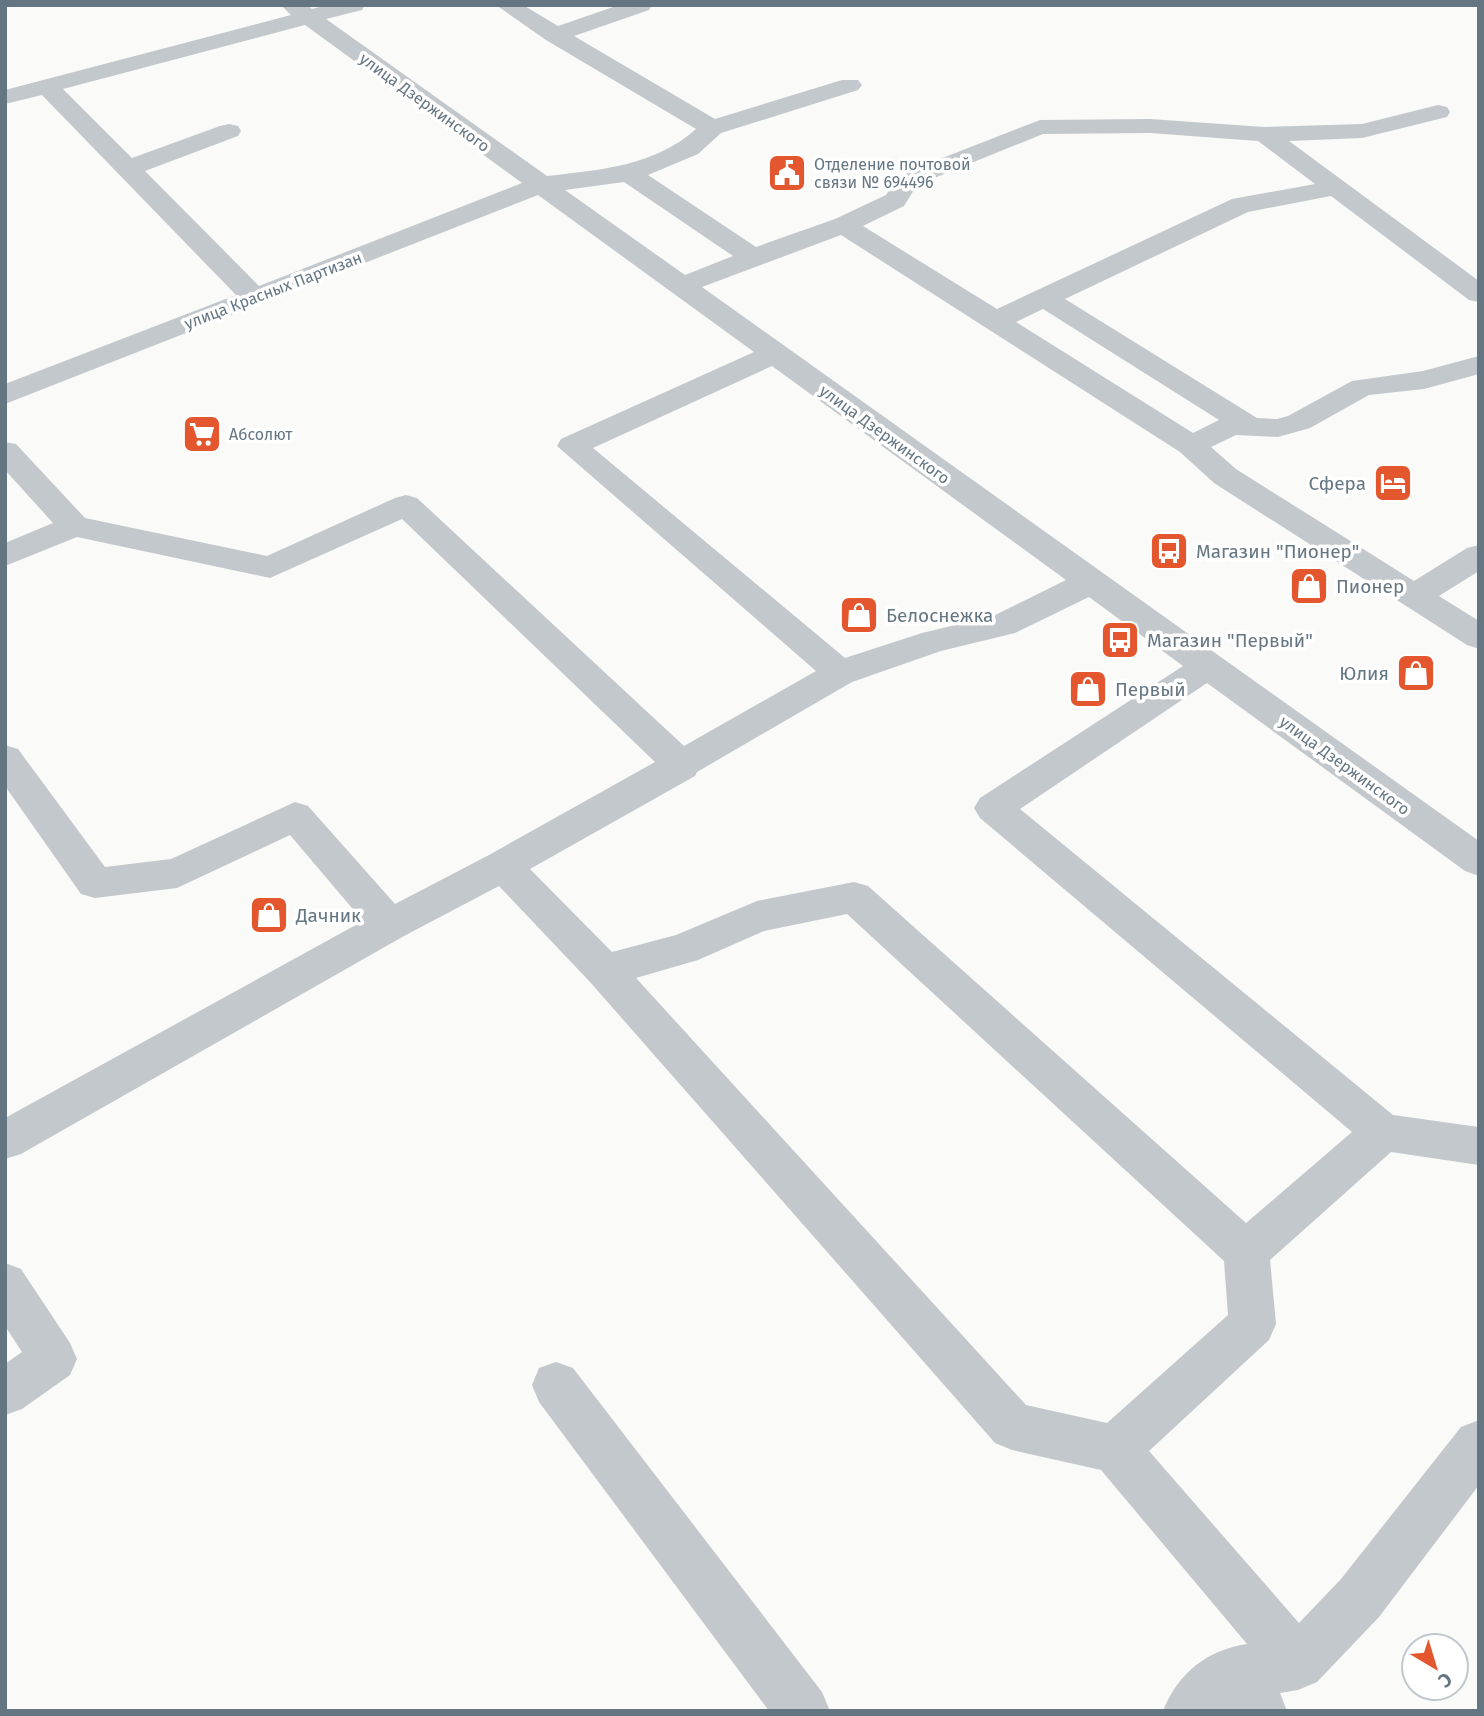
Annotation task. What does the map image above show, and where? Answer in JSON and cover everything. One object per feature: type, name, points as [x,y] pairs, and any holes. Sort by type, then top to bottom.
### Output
[{"type":"street","points":[[5,97],[301,11],[354,5]]},
{"type":"street","points":[[507,5],[712,128],[850,85]]},
{"type":"street","points":[[554,35],[641,5]]},
{"type":"street","name":"улица Дзержинского","points":[[301,11],[1479,861]]},
{"type":"street","points":[[47,86],[254,297]]},
{"type":"street","points":[[681,286],[844,225],[895,200],[908,180],[1040,127],[1150,126],[1264,134],[1362,131],[1438,112]]},
{"type":"street","name":"улица Красных Партизан","points":[[5,395],[540,185],[629,174],[689,149],[712,128]]},
{"type":"street","points":[[130,168],[229,131]]},
{"type":"street","points":[[1264,134],[1479,294]]},
{"type":"street","points":[[629,174],[753,257]]},
{"type":"street","points":[[995,321],[1241,205],[1334,188]]},
{"type":"street","points":[[844,225],[1191,445],[1225,476],[1479,637]]},
{"type":"street","points":[[1044,298],[1250,427]]},
{"type":"street","points":[[774,354],[572,446],[841,673]]},
{"type":"street","points":[[1191,445],[1231,426],[1278,428],[1299,422],[1362,387],[1424,380],[1479,365]]},
{"type":"street","points":[[5,451],[74,526]]},
{"type":"street","points":[[5,555],[74,526],[270,567],[406,505],[682,766]]},
{"type":"street","points":[[1414,596],[1479,556]]},
{"type":"street","points":[[5,1140],[390,925],[503,866],[841,673],[934,642],[1003,625],[1091,582]]},
{"type":"street","points":[[1208,666],[993,808],[1383,1132],[1479,1146]]},
{"type":"street","points":[[5,758],[95,883],[177,873],[295,817],[390,925]]},
{"type":"street","points":[[503,866],[604,970],[1012,1426],[1115,1449],[1298,1663]]},
{"type":"street","points":[[604,970],[684,949],[757,917],[854,897],[1245,1252],[1252,1324],[1115,1449]]},
{"type":"street","points":[[1245,1252],[1383,1132]]},
{"type":"street","points":[[5,1284],[53,1359],[5,1392]]},
{"type":"street","points":[[556,1385],[803,1711]]},
{"type":"street","points":[[1190,1711],[1244,1693],[1298,1663],[1360,1598],[1475,1453]]},
{"type":"place","name":"Отделение почтовой связи № 694496","points":[[787,173]]},
{"type":"place","name":"Абсолют","points":[[202,434]]},
{"type":"place","name":"Сфера","points":[[1393,483]]},
{"type":"place","name":"Магазин \"Пионер\"","points":[[1169,551]]},
{"type":"place","name":"Пионер","points":[[1309,586]]},
{"type":"place","name":"Белоснежка","points":[[859,615]]},
{"type":"place","name":"Магазин \"Первый\"","points":[[1120,640]]},
{"type":"place","name":"Юлия","points":[[1416,673]]},
{"type":"place","name":"Первый","points":[[1088,689]]},
{"type":"place","name":"Дачник","points":[[269,915]]}]
